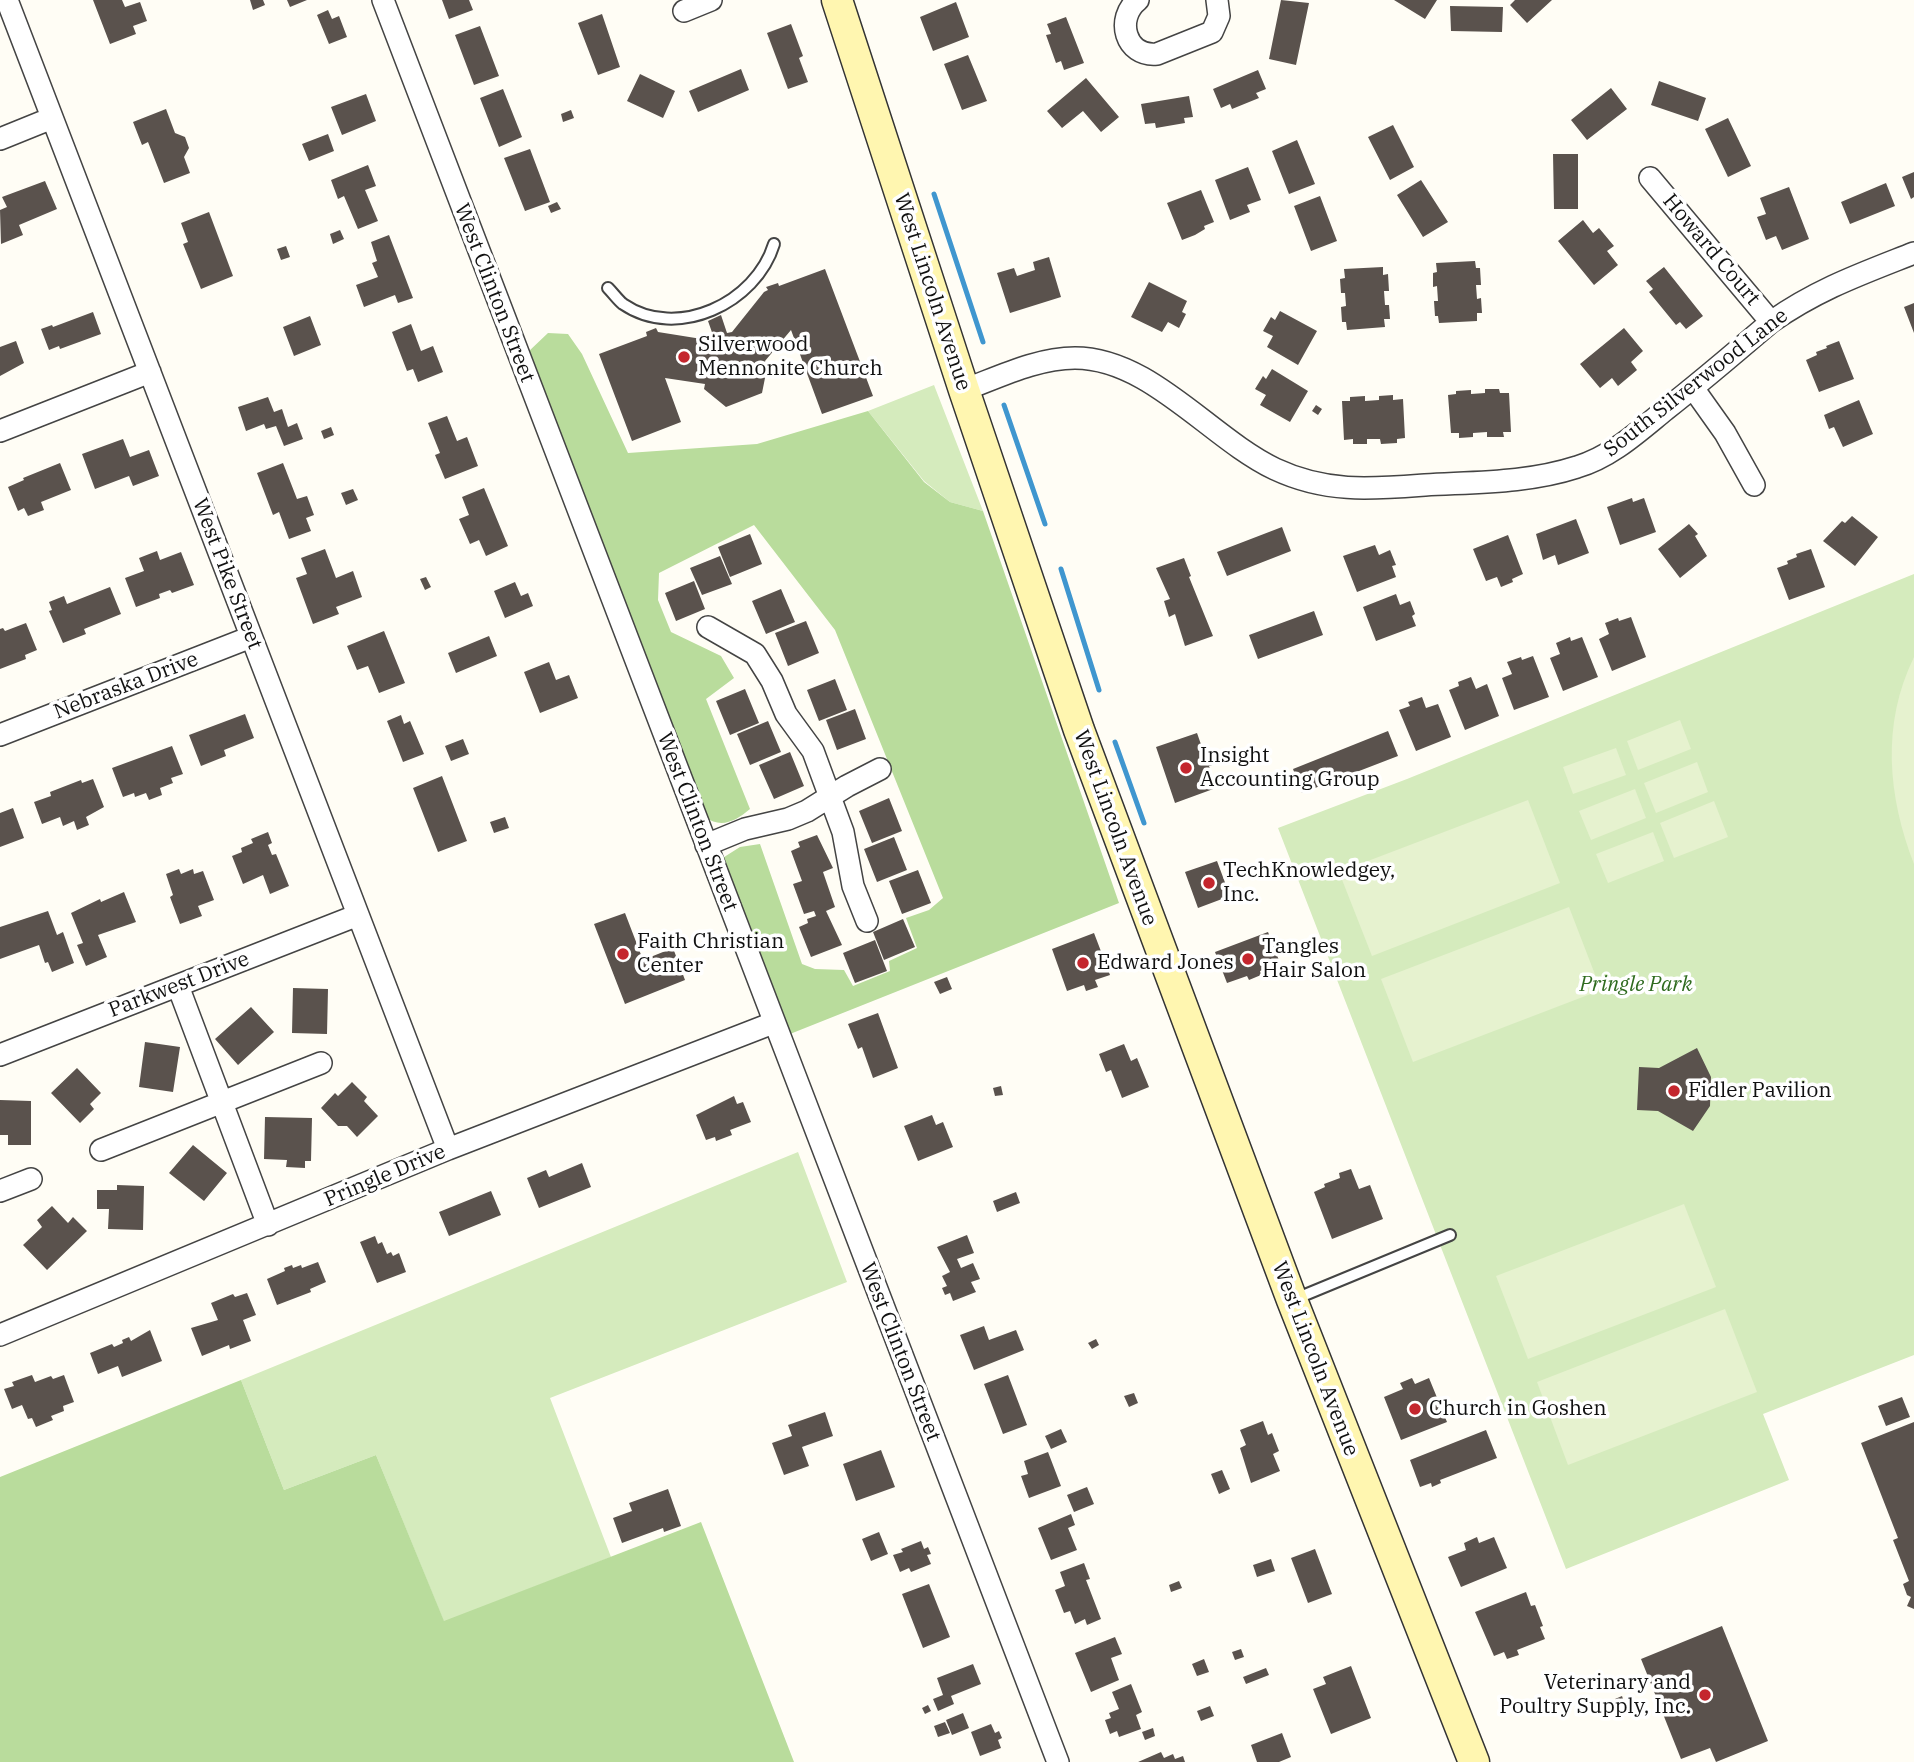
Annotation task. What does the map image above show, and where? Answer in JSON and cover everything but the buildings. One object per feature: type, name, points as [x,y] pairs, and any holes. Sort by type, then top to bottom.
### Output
[{"type":"street","name":"West Pike Street","points":[[7,0],[448,1149]]},
{"type":"street","name":"West Clinton Street","points":[[383,0],[1058,1762]]},
{"type":"street","points":[[684,11],[711,0]]},
{"type":"street","name":"West Lincoln Avenue","points":[[837,0],[964,390],[1079,730],[1292,1300],[1474,1762]]},
{"type":"street","points":[[1138,0],[1129,8],[1124,26],[1130,44],[1148,55],[1157,54],[1212,32],[1219,16],[1217,0]]},
{"type":"street","points":[[0,139],[52,118]]},
{"type":"street","name":"Howard Court","points":[[1650,178],[1771,322]]},
{"type":"street","name":"South Silverwood Lane","points":[[964,390],[1026,367],[1059,359],[1075,358],[1113,363],[1143,378],[1227,439],[1274,469],[1320,485],[1358,489],[1550,475],[1580,467],[1620,446],[1771,322],[1817,292],[1914,253]]},
{"type":"street","points":[[0,431],[150,372]]},
{"type":"street","points":[[1693,388],[1725,433],[1754,485]]},
{"type":"street","points":[[708,626],[755,654],[764,665],[786,714],[813,751],[842,832],[853,886],[867,921]]},
{"type":"street","name":"Nebraska Drive","points":[[0,735],[251,637]]},
{"type":"street","points":[[706,845],[746,829],[788,819],[807,811],[880,769]]},
{"type":"street","name":"Parkwest Drive","points":[[0,1055],[358,915]]},
{"type":"street","points":[[178,986],[268,1225]]},
{"type":"street","name":"Pringle Drive","points":[[0,1335],[448,1149],[773,1023]]},
{"type":"street","points":[[101,1150],[321,1063]]},
{"type":"street","points":[[0,1191],[31,1179]]},
{"type":"lane","points":[[608,288],[623,303],[650,316],[676,319],[703,313],[726,304],[747,290],[771,256],[774,244]]},
{"type":"lane","points":[[1292,1300],[1450,1235]]},
{"type":"green space","points":[[548,333],[568,334],[582,354],[628,453],[757,444],[868,411],[924,482],[950,502],[983,511],[1119,903],[790,1034],[721,859],[740,847],[760,844],[802,964],[815,969],[844,970],[853,986],[890,971],[889,961],[917,948],[906,918],[929,910],[943,898],[835,630],[754,525],[659,573],[658,600],[671,632],[721,656],[734,678],[706,699],[750,809],[723,823],[705,817],[528,352]]},
{"type":"green space","points":[[934,385],[983,511],[950,502],[924,481],[868,411]]},
{"type":"green space","name":"Pringle Park","points":[[1914,574],[1914,1355],[1763,1414],[1789,1480],[1566,1569],[1278,828],[1407,779]]},
{"type":"green space","points":[[1914,657],[1914,864],[1898,813],[1892,760],[1896,708]]},
{"type":"green space","points":[[1680,720],[1691,749],[1638,770],[1627,741]]},
{"type":"green space","points":[[1616,748],[1626,775],[1573,794],[1563,767]]},
{"type":"green space","points":[[1697,762],[1708,792],[1656,813],[1644,783]]},
{"type":"green space","points":[[1635,789],[1646,818],[1591,840],[1579,811]]},
{"type":"green space","points":[[1528,800],[1560,883],[1372,956],[1339,872]]},
{"type":"green space","points":[[1714,801],[1728,837],[1674,858],[1660,823]]},
{"type":"green space","points":[[1653,832],[1664,861],[1608,883],[1596,854]]},
{"type":"green space","points":[[1569,907],[1601,990],[1413,1062],[1381,979]]},
{"type":"green space","points":[[798,1152],[847,1282],[550,1398],[611,1557],[444,1622],[376,1455],[284,1490],[241,1380]]},
{"type":"green space","points":[[1684,1204],[1716,1287],[1528,1359],[1496,1276]]},
{"type":"green space","points":[[1725,1309],[1757,1392],[1568,1465],[1537,1382]]},
{"type":"green space","points":[[241,1380],[284,1490],[376,1455],[444,1621],[701,1522],[794,1762],[0,1762],[0,1477]]},
{"type":"waterway","points":[[934,194],[983,342]]},
{"type":"waterway","points":[[1004,405],[1045,524]]},
{"type":"waterway","points":[[1061,569],[1099,690]]},
{"type":"waterway","points":[[1115,742],[1144,823]]},
{"type":"place","name":"Silverwood Mennonite Church","points":[[684,357]]},
{"type":"place","name":"Insight Accounting Group","points":[[1186,768]]},
{"type":"place","name":"TechKnowledgey, Inc.","points":[[1209,883]]},
{"type":"place","name":"Faith Christian Center","points":[[623,954]]},
{"type":"place","name":"Tangles Hair Salon","points":[[1248,959]]},
{"type":"place","name":"Edward Jones","points":[[1083,963]]},
{"type":"place","name":"Fidler Pavilion","points":[[1674,1091]]},
{"type":"place","name":"Church in Goshen","points":[[1415,1409]]},
{"type":"place","name":"Veterinary and Poultry Supply, Inc.","points":[[1705,1695]]}]
